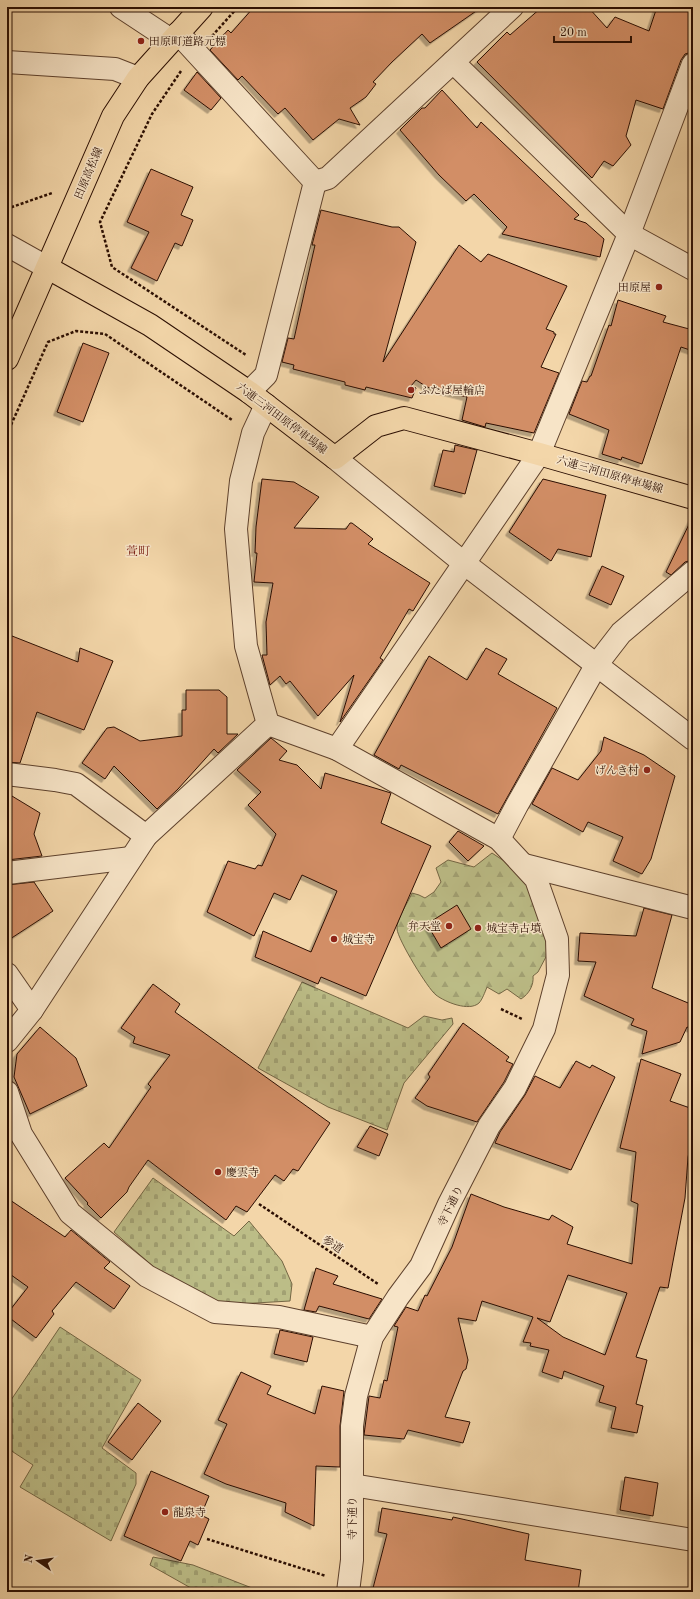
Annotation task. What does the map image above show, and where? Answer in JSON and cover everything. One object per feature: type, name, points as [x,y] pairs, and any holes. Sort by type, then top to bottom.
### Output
[{"type":"main road","name":"田原高松線","points":[[7,359],[113,116],[138,78],[202,7]]},
{"type":"main road","name":"六連三河田原停車場線","points":[[48,268],[150,325],[249,392],[335,458],[376,426],[404,418],[693,498]]},
{"type":"street","points":[[121,7],[175,36],[197,54],[315,182]]},
{"type":"street","points":[[315,182],[328,178],[512,7]]},
{"type":"street","points":[[7,62],[115,69],[138,78]]},
{"type":"street","points":[[453,62],[629,234],[693,269]]},
{"type":"street","points":[[337,749],[465,564],[538,454],[629,234],[693,64]]},
{"type":"street","points":[[249,392],[266,375],[315,182]]},
{"type":"street","points":[[7,245],[48,268]]},
{"type":"street","points":[[7,1041],[32,1010],[146,836],[268,724],[246,646],[236,529],[241,482],[253,433],[266,405]]},
{"type":"street","points":[[335,458],[465,564],[693,739]]},
{"type":"street","points":[[499,839],[516,806],[597,664],[621,633],[693,572]]},
{"type":"street","name":"寺下通り","points":[[268,724],[337,749],[499,839],[536,879],[557,939],[558,975],[544,1029],[515,1088],[489,1126],[449,1204],[422,1266],[398,1297],[372,1337],[356,1396],[352,1426],[352,1560],[348,1592]]},
{"type":"street","points":[[7,774],[76,784],[146,836]]},
{"type":"street","points":[[7,873],[131,858]]},
{"type":"street","points":[[524,865],[693,908]]},
{"type":"street","points":[[7,974],[32,1010]]},
{"type":"street","points":[[7,1092],[21,1134],[70,1213],[147,1276],[216,1312],[279,1317],[372,1337]]},
{"type":"street","points":[[352,1485],[693,1540]]},
{"type":"path","points":[[238,7],[197,54],[185,65],[152,114],[100,222],[112,267],[246,356]]},
{"type":"path","points":[[7,204],[12,207],[51,194],[55,188]]},
{"type":"path","points":[[7,434],[48,342],[76,331],[105,334],[237,423]]},
{"type":"path","name":"参道","points":[[259,1204],[398,1297]]},
{"type":"path","points":[[207,1539],[304,1569]]},
{"type":"green space","points":[[492,853],[504,861],[513,871],[526,876],[545,926],[548,953],[538,972],[533,976],[533,983],[530,989],[521,999],[507,989],[499,994],[487,987],[479,1003],[475,1006],[469,1007],[457,1005],[436,995],[432,991],[402,943],[397,925],[412,893],[425,898],[434,892],[441,882],[436,868],[448,860],[474,867]]},
{"type":"green space","points":[[302,982],[408,1028],[424,1016],[442,1020],[452,1018],[453,1024],[404,1083],[387,1130],[328,1107],[258,1068]]},
{"type":"green space","points":[[153,1178],[234,1236],[249,1221],[282,1261],[292,1284],[290,1301],[221,1305],[157,1270],[114,1232]]},
{"type":"green space","points":[[60,1327],[141,1380],[102,1448],[136,1473],[136,1484],[111,1541],[20,1487],[33,1465],[7,1448],[7,1406]]},
{"type":"green space","points":[[153,1557],[193,1565],[252,1588],[251,1592],[198,1592],[150,1565]]},
{"type":"building","points":[[254,7],[482,7],[430,43],[422,34],[392,62],[373,82],[376,84],[366,97],[350,108],[360,125],[339,119],[313,140],[285,108],[278,114],[242,76],[238,80],[210,50],[228,30],[231,33]]},
{"type":"building","points":[[542,7],[588,7],[607,28],[615,17],[649,31],[657,7],[693,7],[693,50],[692,52],[685,54],[681,60],[663,109],[636,100],[626,136],[631,145],[613,166],[604,161],[592,178],[477,62],[507,32],[510,35]]},
{"type":"building","points":[[197,72],[221,98],[211,110],[184,90]]},
{"type":"building","points":[[442,90],[477,128],[481,122],[579,215],[574,219],[586,223],[604,239],[600,257],[502,234],[507,227],[474,194],[466,201],[439,175],[400,130],[422,108],[425,108]]},
{"type":"building","points":[[151,169],[193,187],[181,215],[193,220],[182,246],[175,243],[157,281],[131,268],[149,232],[127,222]]},
{"type":"building","points":[[321,210],[392,227],[399,227],[416,242],[383,362],[459,245],[481,262],[488,254],[567,286],[546,329],[556,334],[541,367],[559,373],[534,433],[486,423],[485,427],[462,420],[467,397],[427,387],[416,380],[411,386],[416,388],[412,398],[366,387],[365,390],[345,385],[345,382],[293,369],[294,365],[282,362],[288,338],[294,339],[315,245],[312,245]]},
{"type":"building","points":[[618,300],[666,316],[663,322],[693,330],[693,351],[681,347],[642,464],[622,457],[621,460],[602,454],[609,430],[569,414],[582,381],[587,382],[591,376],[609,325],[611,326]]},
{"type":"building","points":[[83,343],[109,353],[83,422],[57,412]]},
{"type":"building","points":[[455,445],[477,450],[465,494],[434,486],[443,450],[454,452]]},
{"type":"building","points":[[262,479],[294,482],[319,497],[294,528],[346,529],[350,523],[352,523],[373,539],[368,544],[430,583],[413,611],[409,609],[380,658],[383,660],[340,722],[354,675],[318,716],[290,681],[286,684],[280,676],[270,685],[262,655],[267,655],[266,622],[273,583],[254,582],[257,553],[255,553],[256,527]]},
{"type":"building","points":[[543,479],[606,495],[591,557],[558,549],[551,561],[509,532]]},
{"type":"building","points":[[693,516],[693,560],[685,562],[671,575],[666,572]]},
{"type":"building","points":[[602,566],[624,576],[611,605],[589,595]]},
{"type":"building","points":[[7,634],[78,662],[80,648],[113,661],[84,730],[37,712],[20,763],[7,762]]},
{"type":"building","points":[[486,648],[507,659],[498,674],[557,708],[498,814],[401,765],[399,769],[374,755],[429,656],[467,680]]},
{"type":"building","points":[[186,690],[219,690],[227,697],[227,734],[238,734],[218,753],[214,749],[178,789],[157,809],[114,766],[105,779],[82,763],[107,728],[114,727],[140,741],[182,736],[182,710],[186,710]]},
{"type":"building","points":[[604,737],[644,755],[675,776],[651,859],[642,874],[613,861],[623,837],[588,822],[583,832],[532,804],[552,768],[578,780],[601,751]]},
{"type":"building","points":[[271,738],[287,751],[279,760],[297,765],[321,789],[325,773],[391,793],[381,823],[431,846],[366,996],[321,977],[318,984],[255,957],[263,931],[311,952],[337,891],[302,875],[290,900],[274,893],[254,936],[207,912],[228,861],[255,869],[258,865],[262,866],[276,834],[248,805],[261,792],[237,770]]},
{"type":"building","points":[[7,793],[40,813],[34,834],[42,856],[7,860]]},
{"type":"building","points":[[458,831],[484,846],[468,861],[449,842]]},
{"type":"building","points":[[34,882],[53,911],[7,941],[7,885]]},
{"type":"building","name":"弁天堂","points":[[457,905],[471,929],[441,948],[427,924]]},
{"type":"building","points":[[644,908],[672,915],[652,988],[693,1005],[693,1029],[687,1027],[680,1042],[642,1054],[647,1031],[631,1025],[634,1019],[584,996],[596,962],[578,961],[580,933],[636,936]]},
{"type":"building","points":[[153,984],[180,1004],[175,1012],[330,1123],[298,1171],[293,1169],[284,1181],[275,1175],[247,1212],[236,1206],[226,1220],[148,1160],[127,1192],[101,1218],[65,1178],[104,1143],[109,1148],[151,1087],[148,1084],[170,1055],[133,1043],[135,1037],[121,1028]]},
{"type":"building","points":[[463,1023],[509,1057],[506,1061],[513,1064],[504,1082],[477,1122],[427,1106],[415,1098],[430,1077],[428,1074]]},
{"type":"building","points":[[40,1027],[76,1058],[87,1086],[30,1114],[14,1077],[17,1054]]},
{"type":"building","points":[[641,1059],[681,1074],[670,1101],[693,1109],[693,1135],[688,1157],[685,1198],[668,1288],[660,1287],[636,1357],[647,1360],[636,1404],[643,1406],[637,1433],[611,1428],[616,1407],[599,1402],[604,1386],[564,1371],[562,1379],[542,1372],[549,1350],[530,1346],[531,1343],[523,1342],[533,1317],[482,1301],[476,1321],[458,1318],[468,1360],[466,1369],[463,1371],[445,1417],[470,1422],[463,1443],[408,1430],[404,1439],[364,1435],[369,1396],[380,1398],[384,1380],[387,1381],[398,1327],[394,1326],[406,1307],[418,1311],[425,1295],[427,1296],[452,1247],[471,1194],[504,1207],[549,1220],[552,1215],[573,1227],[567,1244],[632,1264],[638,1204],[631,1201],[636,1152],[620,1148]],"holes":[[[568,1275],[627,1293],[605,1355],[563,1337],[537,1318],[550,1322]]]},
{"type":"building","points":[[576,1061],[590,1068],[592,1065],[615,1077],[571,1170],[495,1143],[500,1132],[525,1095],[535,1076],[560,1088]]},
{"type":"building","points":[[370,1126],[388,1134],[379,1156],[357,1147]]},
{"type":"building","points":[[7,1198],[65,1237],[71,1230],[110,1262],[104,1268],[130,1286],[114,1309],[76,1282],[52,1311],[54,1314],[36,1338],[7,1316],[28,1287],[7,1272]]},
{"type":"building","points":[[316,1268],[338,1276],[333,1284],[382,1299],[369,1319],[319,1306],[316,1312],[304,1310]]},
{"type":"building","points":[[280,1330],[313,1337],[307,1362],[274,1354]]},
{"type":"building","points":[[241,1372],[271,1386],[267,1394],[315,1414],[322,1386],[344,1391],[340,1426],[340,1467],[316,1466],[314,1526],[285,1512],[286,1503],[226,1484],[204,1474],[227,1424],[218,1420]]},
{"type":"building","points":[[138,1403],[161,1421],[132,1460],[108,1442]]},
{"type":"building","points":[[151,1471],[209,1496],[201,1515],[209,1519],[198,1545],[190,1541],[181,1561],[124,1536]]},
{"type":"building","points":[[625,1477],[658,1483],[653,1516],[620,1510]]},
{"type":"building","points":[[382,1508],[452,1520],[453,1517],[529,1534],[525,1560],[581,1570],[578,1592],[372,1592],[387,1534],[378,1532]]},
{"type":"place","name":"田原町道路元標","points":[[141,41]]},
{"type":"place","name":"田原屋","points":[[659,287]]},
{"type":"place","name":"ふたば屋輪店","points":[[411,390]]},
{"type":"place","name":"げんき村","points":[[647,770]]},
{"type":"place","name":"弁天堂","points":[[449,926]]},
{"type":"place","name":"城宝寺古墳","points":[[478,928]]},
{"type":"place","name":"城宝寺","points":[[334,939]]},
{"type":"place","name":"慶雲寺","points":[[218,1172]]},
{"type":"place","name":"龍泉寺","points":[[165,1512]]},
{"type":"district","name":"萱町","points":[[138,551]]}]
